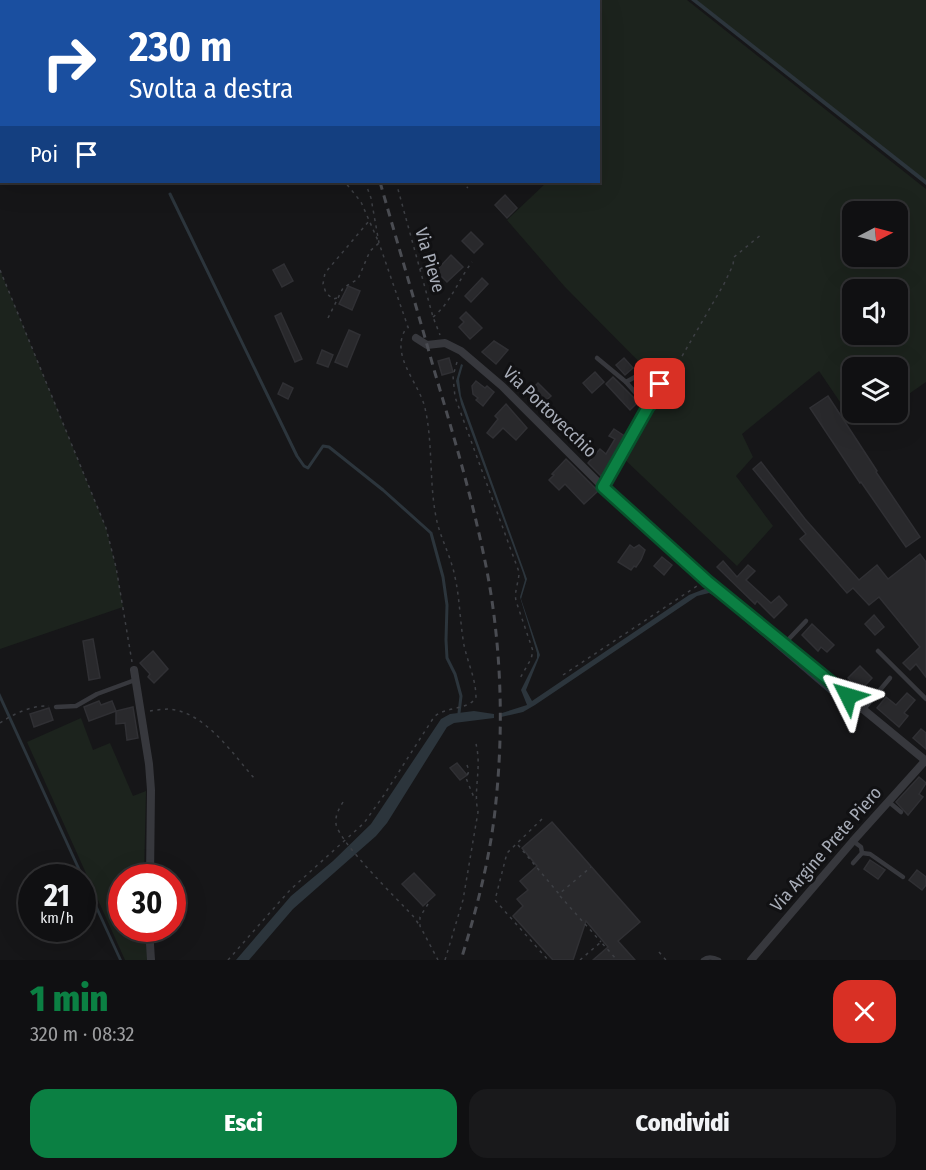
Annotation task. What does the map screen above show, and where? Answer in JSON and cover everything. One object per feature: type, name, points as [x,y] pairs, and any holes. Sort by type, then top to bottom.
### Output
[{"type":"street","name":"Via Portovecchio","points":[[416,338],[427,345],[445,343],[460,351],[502,386],[603,487],[707,581],[864,709],[923,764]]},
{"type":"street","points":[[134,670],[151,790],[150,864]]},
{"type":"street","name":"Via Argine Prete Piero","points":[[751,960],[853,841],[923,764]]},
{"type":"street","points":[[150,942],[152,960]]},
{"type":"lane","points":[[597,358],[626,382],[648,407]]},
{"type":"lane","points":[[603,487],[648,407],[660,394],[662,388],[652,375],[642,373],[626,382]]},
{"type":"lane","points":[[784,643],[806,621]]},
{"type":"lane","points":[[878,651],[926,699]]},
{"type":"lane","points":[[864,709],[890,678]]},
{"type":"lane","points":[[56,707],[76,706],[97,694],[135,680]]},
{"type":"lane","points":[[888,802],[901,812]]},
{"type":"lane","points":[[853,841],[861,847],[862,853]]},
{"type":"lane","points":[[853,863],[862,853]]},
{"type":"lane","points":[[862,853],[870,854],[903,877]]},
{"type":"lane","points":[[703,960],[706,957],[719,960]]},
{"type":"path","points":[[346,183],[361,202],[379,243],[407,327],[416,338]]},
{"type":"path","points":[[366,183],[379,243]]},
{"type":"path","name":"Via Pieve","points":[[396,183],[433,317],[445,343]]},
{"type":"path","points":[[462,183],[468,188]]},
{"type":"path","points":[[338,298],[333,299],[326,293],[323,284],[325,273],[369,221]]},
{"type":"path","points":[[662,388],[672,377],[724,284],[733,265],[734,257],[762,234]]},
{"type":"path","points":[[328,318],[343,288],[358,279],[370,251],[379,243]]},
{"type":"path","points":[[433,317],[446,305],[459,278],[472,262]]},
{"type":"path","points":[[420,270],[429,264]]},
{"type":"path","points":[[0,270],[106,528],[116,567],[134,670]]},
{"type":"path","points":[[228,960],[290,890],[363,823],[384,795],[434,717],[441,711],[472,703],[476,698],[475,680],[465,646],[455,578],[436,517],[424,406],[403,357],[402,335],[407,327]]},
{"type":"path","points":[[460,351],[453,376],[455,397],[519,572],[516,601],[533,651],[519,680]]},
{"type":"path","points":[[563,675],[620,639],[687,591],[707,581]]},
{"type":"path","points":[[0,723],[12,715],[40,705],[56,707]]},
{"type":"path","points":[[141,714],[168,709],[183,712],[200,722],[215,735],[254,778]]},
{"type":"path","points":[[476,744],[479,758],[476,803]]},
{"type":"path","points":[[445,960],[466,884],[478,812],[466,778],[469,771],[467,765]]},
{"type":"path","points":[[343,802],[336,815],[336,824],[346,841],[413,916],[438,960]]},
{"type":"path","points":[[542,819],[507,853],[495,900],[548,960]]},
{"type":"path","points":[[517,844],[617,960]]},
{"type":"path","points":[[559,894],[591,867]]},
{"type":"path","points":[[420,926],[420,917],[428,904]]},
{"type":"path","points":[[580,960],[601,942]]},
{"type":"path","points":[[659,952],[666,960]]},
{"type":"shaded area","points":[[600,0],[687,0],[926,189],[926,382],[908,395],[908,357],[842,357],[842,401],[840,402],[819,371],[742,434],[753,457],[736,476],[773,526],[737,566],[622,457],[648,409],[665,388],[565,287],[507,220],[546,183],[600,183]]},
{"type":"shaded area","points":[[691,0],[697,0],[926,180],[926,185]]},
{"type":"shaded area","points":[[694,0],[926,0],[926,181]]},
{"type":"shaded area","points":[[0,270],[106,528],[123,607],[0,649]]},
{"type":"shaded area","points":[[461,364],[463,365],[459,379],[461,396],[527,579],[521,599],[540,655],[526,690],[532,701],[689,595],[707,588],[719,593],[852,708],[850,711],[718,598],[709,593],[697,596],[535,705],[523,712],[501,717],[502,713],[527,705],[521,690],[537,658],[537,653],[520,597],[525,580],[523,573],[461,404],[456,381]]},
{"type":"shaded area","points":[[0,693],[78,864],[75,864],[0,700]]},
{"type":"shaded area","points":[[474,711],[494,714],[494,718],[454,723],[447,727],[387,823],[376,836],[293,909],[249,960],[236,960],[291,896],[333,861],[371,824],[441,719],[450,714]]},
{"type":"shaded area","points":[[81,718],[93,750],[110,743],[133,796],[146,791],[144,864],[108,864],[108,922],[96,895],[96,864],[82,864],[27,742]]},
{"type":"shaded area","points":[[96,903],[108,929],[108,936],[96,910]]},
{"type":"shaded area","points":[[111,942],[114,942],[122,960],[119,960]]},
{"type":"shaded area","points":[[117,942],[146,942],[148,960],[125,960]]},
{"type":"building","points":[[505,195],[517,208],[507,218],[495,205]]},
{"type":"building","points":[[471,232],[483,244],[474,253],[462,241]]},
{"type":"building","points":[[451,255],[463,267],[447,282],[436,271]]},
{"type":"building","points":[[284,264],[293,281],[282,287],[273,270]]},
{"type":"building","points":[[482,278],[488,284],[471,302],[465,296]]},
{"type":"building","points":[[348,286],[360,291],[352,310],[339,304]]},
{"type":"building","points":[[466,312],[482,328],[470,339],[459,327],[464,322],[460,318]]},
{"type":"building","points":[[281,313],[302,359],[295,362],[275,316]]},
{"type":"building","points":[[349,330],[360,335],[347,367],[335,362]]},
{"type":"building","points":[[494,341],[508,350],[496,364],[482,352]]},
{"type":"building","points":[[322,350],[333,355],[328,367],[317,363]]},
{"type":"building","points":[[449,358],[453,372],[442,375],[438,361]]},
{"type":"building","points":[[624,358],[633,368],[625,375],[616,365]]},
{"type":"building","points":[[595,372],[604,382],[592,393],[583,383]]},
{"type":"building","points":[[613,377],[638,402],[630,410],[606,384]]},
{"type":"building","points":[[476,381],[494,392],[483,406],[473,394],[472,386]]},
{"type":"building","points":[[646,382],[656,392],[648,400],[638,389]]},
{"type":"building","points":[[283,383],[293,388],[288,399],[278,394]]},
{"type":"building","points":[[538,383],[551,396],[541,405],[528,393]]},
{"type":"building","points":[[828,396],[842,417],[842,423],[846,423],[920,537],[906,547],[810,408]]},
{"type":"building","points":[[506,404],[527,428],[516,440],[503,428],[493,438],[487,433],[498,419],[495,416]]},
{"type":"building","points":[[614,429],[626,437],[601,476],[588,463],[600,449],[606,454],[615,439],[609,436]]},
{"type":"building","points":[[566,459],[598,491],[584,504],[565,484],[559,490],[549,480]]},
{"type":"building","points":[[761,462],[805,519],[859,580],[877,565],[888,579],[920,554],[926,562],[926,677],[916,664],[910,670],[903,663],[920,647],[879,597],[869,605],[853,588],[847,593],[800,539],[806,534],[753,469]]},
{"type":"building","points":[[630,545],[634,548],[639,545],[645,550],[641,560],[631,570],[618,562]]},
{"type":"building","points":[[662,557],[672,565],[664,575],[654,566]]},
{"type":"building","points":[[723,561],[737,577],[748,565],[755,571],[746,580],[771,603],[779,596],[787,605],[774,618],[757,601],[755,604],[717,567]]},
{"type":"building","points":[[874,615],[884,627],[875,635],[865,624]]},
{"type":"building","points":[[812,624],[834,645],[827,652],[821,647],[818,651],[802,635]]},
{"type":"building","points":[[93,639],[100,678],[89,680],[83,641]]},
{"type":"building","points":[[153,651],[168,669],[154,683],[148,677],[150,674],[140,663]]},
{"type":"building","points":[[860,666],[872,678],[861,690],[848,678]]},
{"type":"building","points":[[907,693],[915,700],[904,713],[908,716],[899,727],[877,708],[886,697],[896,705]]},
{"type":"building","points":[[99,701],[101,705],[112,701],[116,711],[89,721],[84,707]]},
{"type":"building","points":[[133,707],[138,738],[127,740],[125,723],[116,724],[116,711]]},
{"type":"building","points":[[49,708],[53,720],[34,727],[30,714]]},
{"type":"building","points":[[921,729],[926,733],[926,749],[913,738]]},
{"type":"building","points":[[457,763],[467,775],[460,780],[450,768]]},
{"type":"building","points":[[919,777],[926,783],[919,794],[923,797],[908,815],[896,802]]},
{"type":"building","points":[[552,822],[640,922],[618,941],[635,960],[593,960],[608,947],[586,921],[573,960],[553,960],[513,916],[523,906],[517,899],[528,890],[520,881],[537,866],[522,848]]},
{"type":"building","points":[[870,860],[885,870],[878,879],[864,869]]},
{"type":"building","points":[[917,870],[926,877],[926,885],[922,890],[909,880]]},
{"type":"building","points":[[414,873],[435,895],[423,906],[402,884]]},
{"type":"waterway","points":[[170,194],[297,456],[304,466],[308,468],[323,446],[329,447],[383,490],[431,533],[443,577],[447,605],[447,658],[455,674],[461,696],[459,713]]},
{"type":"railway","points":[[380,183],[469,493],[486,566],[495,624],[500,683],[500,742],[496,801],[483,881],[461,960]]},
{"type":"route","points":[[660,384],[662,388],[660,394],[648,407],[603,487],[707,581],[848,696]]}]
